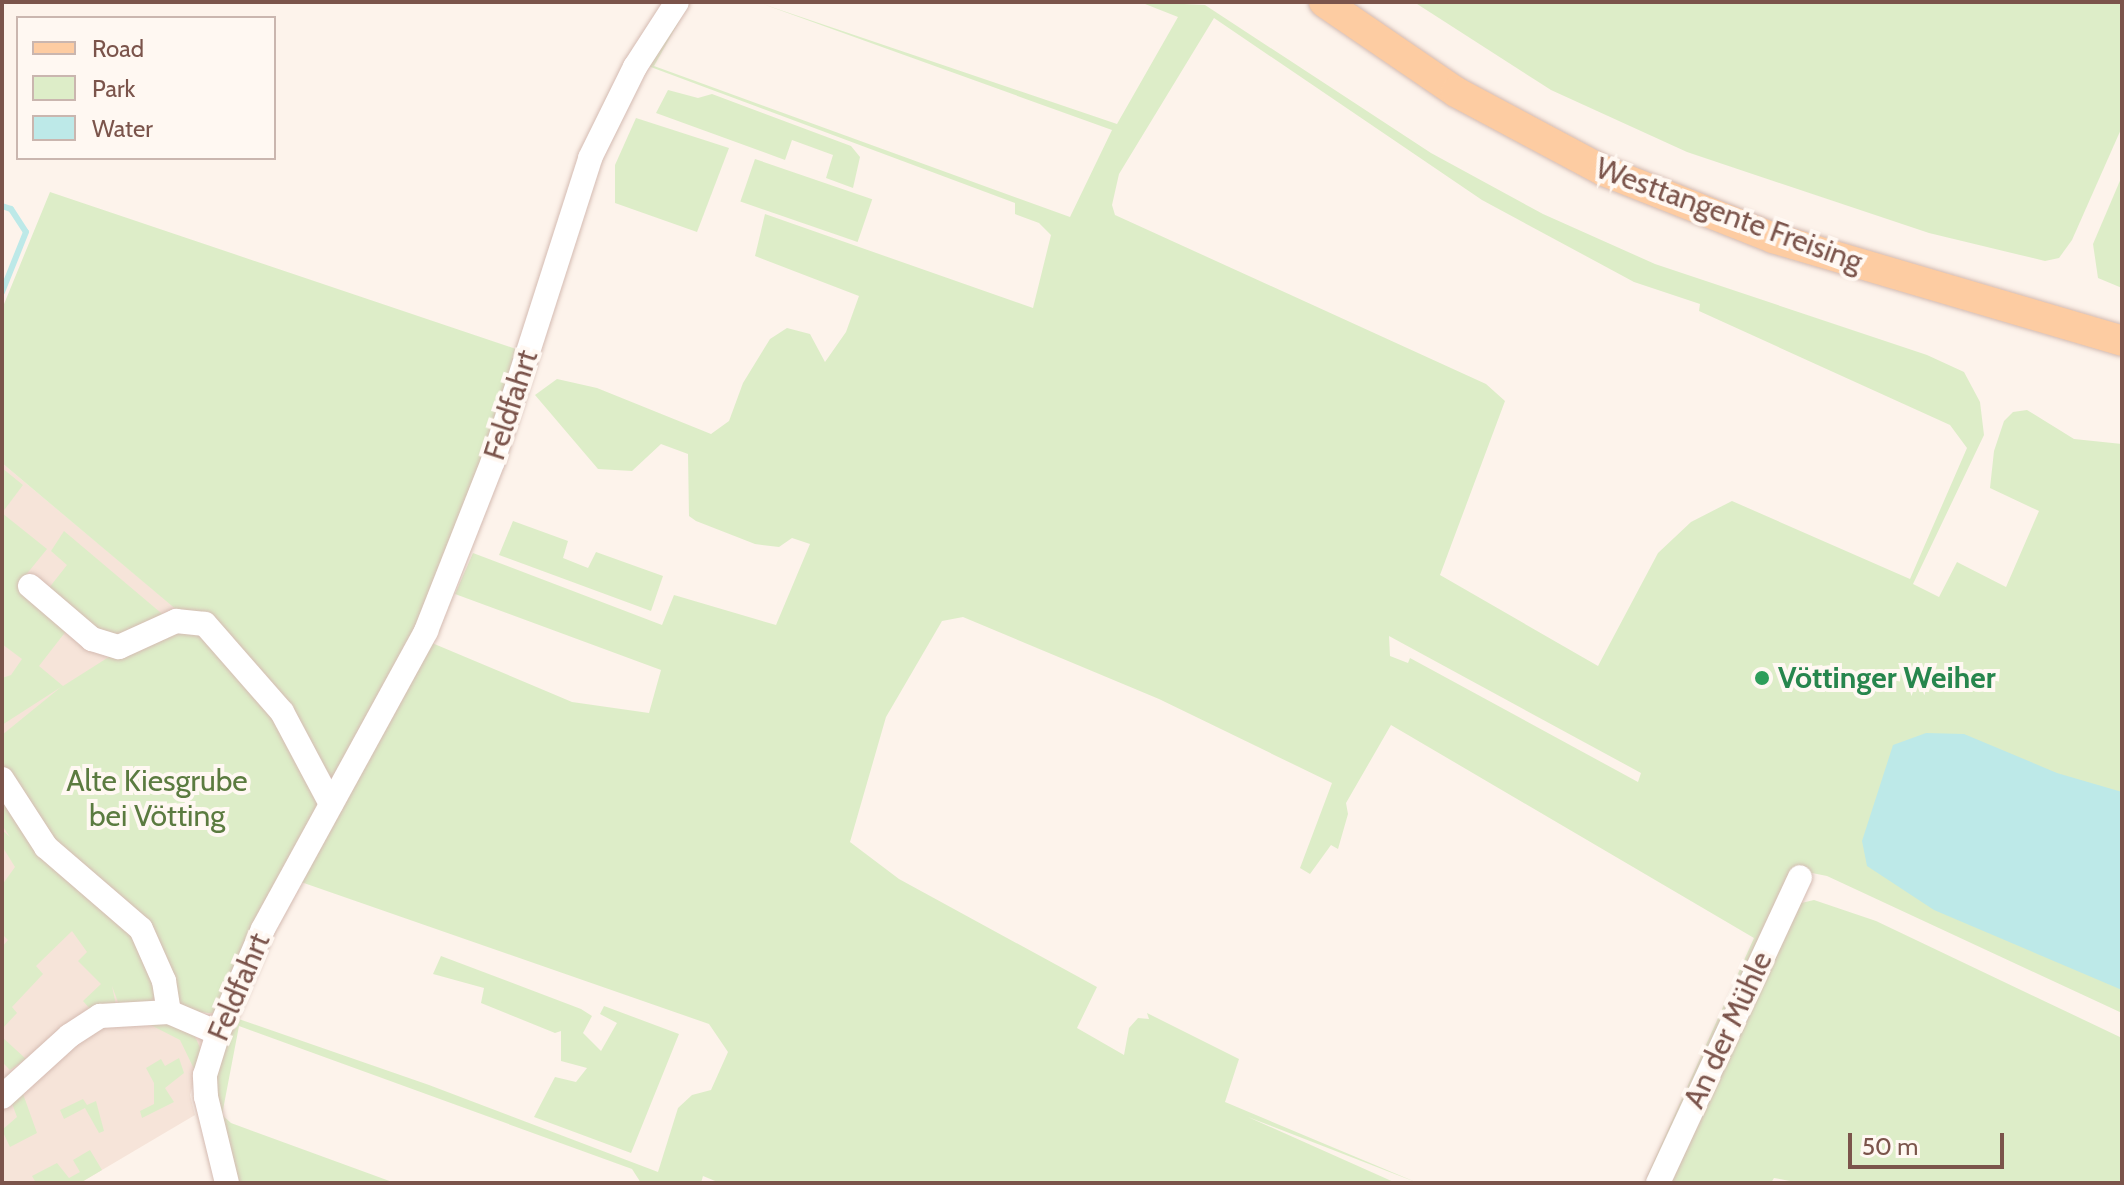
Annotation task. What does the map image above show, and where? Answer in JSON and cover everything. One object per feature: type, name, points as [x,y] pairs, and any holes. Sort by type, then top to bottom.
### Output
[{"type":"main road","name":"Westtangente Freising","points":[[1324,2],[1456,92],[1604,171],[1773,238],[2122,341]]},
{"type":"street","name":"Feldfahrt","points":[[227,1183],[206,1097],[205,1075],[218,1033],[263,929],[426,631],[493,461],[584,172],[635,67],[677,2]]},
{"type":"street","points":[[30,586],[92,639],[119,647],[176,621],[205,624],[282,712],[331,804]]},
{"type":"street","points":[[2,779],[46,847],[141,929],[164,981],[169,1012]]},
{"type":"street","name":"An der Mühle","points":[[1658,1183],[1800,877]]},
{"type":"street","points":[[2,1097],[91,1020],[136,1010],[169,1012],[218,1033]]},
{"type":"shaded area","points":[[2,463],[180,612],[2,743]]},
{"type":"shaded area","points":[[2,755],[202,1015],[214,1012],[190,1095],[195,1115],[80,1183],[2,1183]]},
{"type":"green space","points":[[684,2],[690,2],[654,66],[1070,217],[1112,130],[757,2],[1117,124],[1178,17],[1140,2],[1205,5],[1431,153],[1543,214],[1655,264],[1927,355],[1964,372],[1980,402],[1984,435],[1913,584],[1939,597],[1957,562],[2006,587],[2039,511],[1990,488],[1994,451],[2004,421],[2013,412],[2027,410],[2074,439],[2122,444],[2122,1013],[1827,876],[1807,872],[1644,1183],[1754,938],[1391,725],[1346,803],[1348,814],[1338,849],[1331,845],[1310,874],[1300,868],[1332,783],[1159,699],[963,617],[942,621],[886,717],[850,842],[899,879],[1097,987],[1077,1028],[1124,1055],[1129,1028],[1138,1018],[1149,1019],[1147,1013],[1239,1059],[1225,1102],[1418,1183],[1248,1117],[1396,1183],[720,1183],[703,1176],[701,1183],[641,1183],[632,1169],[239,1026],[222,1115],[231,1123],[395,1183],[234,1183],[213,1086],[233,1017],[429,1085],[658,1172],[678,1108],[692,1095],[711,1090],[728,1052],[709,1024],[301,882],[432,643],[572,702],[649,713],[661,670],[455,594],[473,553],[662,625],[674,595],[776,625],[810,544],[792,538],[779,547],[755,544],[696,521],[689,516],[688,454],[661,444],[632,471],[598,469],[535,395],[557,379],[597,388],[711,434],[729,421],[743,383],[770,339],[787,328],[810,334],[825,362],[846,332],[859,296],[755,256],[765,214],[1033,308],[1051,235],[1039,223],[1015,214],[1015,203],[648,66]],"holes":[[[1214,18],[1482,200],[1634,282],[1700,304],[1699,311],[1950,425],[1967,448],[1910,579],[1732,501],[1691,522],[1658,553],[1598,666],[1440,575],[1505,401],[1486,384],[1115,215],[1112,205],[1119,174]],[[1389,636],[1641,773],[1638,782],[1410,658],[1408,663],[1390,656]]]},
{"type":"green space","points":[[1414,2],[2122,2],[2122,127],[2072,240],[2059,258],[2045,261],[1929,233],[1687,152],[1551,90]]},
{"type":"green space","points":[[668,90],[698,98],[712,94],[851,146],[860,157],[853,188],[826,178],[833,155],[792,140],[785,160],[656,113]]},
{"type":"green space","points":[[636,118],[729,148],[697,232],[615,203],[615,165]]},
{"type":"green space","points":[[755,159],[872,199],[858,242],[740,202]]},
{"type":"green space","points":[[2122,176],[2122,288],[2098,278],[2093,244]]},
{"type":"green space","name":"Alte Kiesgrube bei Vötting","points":[[50,192],[522,351],[413,646],[220,1014],[119,1005],[112,986],[116,1005],[91,1010],[83,1001],[101,984],[78,961],[87,952],[72,931],[36,966],[43,974],[12,1007],[17,1013],[2,1029],[2,947],[8,940],[2,934],[2,885],[15,867],[2,846],[2,830],[10,837],[2,825],[2,735],[61,687],[2,725],[2,678],[11,675],[22,659],[2,644],[2,513],[47,549],[17,586],[70,626],[39,666],[63,686],[123,648],[45,593],[67,565],[51,551],[64,531],[167,618],[178,611],[2,463],[2,309]]},
{"type":"green space","points":[[2,468],[23,485],[2,513]]},
{"type":"green space","points":[[513,521],[568,541],[563,558],[588,568],[596,552],[663,576],[651,611],[499,555]]},
{"type":"green space","points":[[1814,900],[1876,921],[2122,1038],[2122,1183],[1801,1183],[1774,1178],[1771,1183],[1669,1183],[1797,904]]},
{"type":"green space","points":[[441,956],[581,1009],[592,1016],[583,1033],[601,1051],[617,1023],[600,1014],[604,1006],[679,1034],[631,1153],[534,1117],[555,1077],[576,1082],[587,1068],[561,1061],[561,1031],[555,1033],[481,1003],[484,988],[433,974]]},
{"type":"green space","points":[[137,1018],[160,1020],[193,1032],[201,1050],[196,1073],[180,1040]]},
{"type":"green space","points":[[2,1037],[26,1059],[10,1070],[2,1062]]},
{"type":"green space","points":[[179,1058],[184,1073],[165,1088],[174,1102],[142,1118],[140,1111],[154,1104],[154,1083],[146,1068],[161,1059],[165,1066]]},
{"type":"green space","points":[[22,1091],[37,1133],[10,1147],[2,1130],[17,1117],[11,1101]]},
{"type":"green space","points":[[83,1099],[87,1105],[96,1101],[104,1131],[99,1133],[85,1108],[64,1119],[60,1110]]},
{"type":"green space","points":[[90,1150],[102,1170],[80,1183],[36,1183],[32,1176],[57,1163],[69,1178],[80,1172],[73,1160]]},
{"type":"water","name":"Vöttinger Weiher","points":[[1926,733],[1964,734],[2057,773],[2122,792],[2122,990],[1934,910],[1867,866],[1862,841],[1893,745]]},
{"type":"waterway","points":[[2,206],[11,209],[26,232],[2,292]]},
{"type":"place","name":"Vöttinger Weiher","points":[[1762,678]]}]
